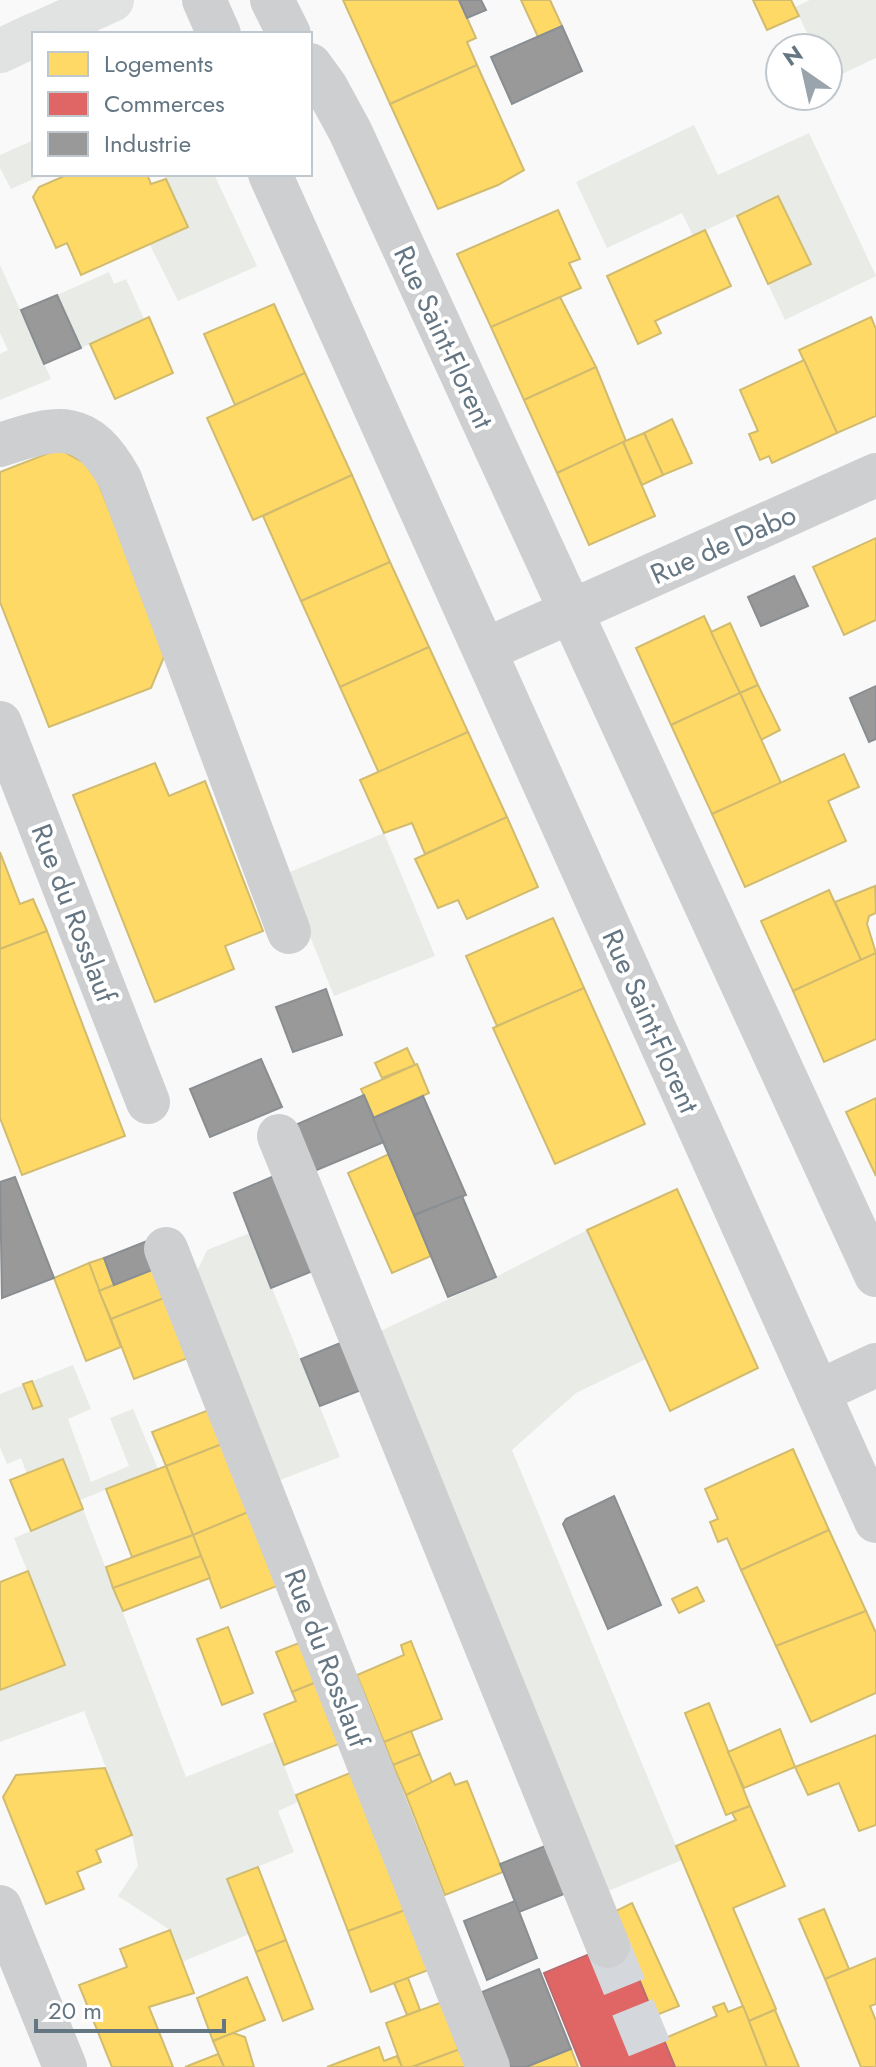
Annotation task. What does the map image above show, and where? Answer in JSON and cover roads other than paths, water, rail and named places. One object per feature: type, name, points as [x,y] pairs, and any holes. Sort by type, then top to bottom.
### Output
[{"type":"main road","points":[[43,32],[112,0]]},
{"type":"main road","points":[[0,51],[32,37]]},
{"type":"street","points":[[204,0],[218,32]]},
{"type":"street","points":[[272,0],[288,32]]},
{"type":"street","name":"Rue Saint-Florent","points":[[312,68],[350,131],[876,1275]]},
{"type":"street","name":"Rue Saint-Florent","points":[[271,176],[876,1521]]},
{"type":"street","points":[[0,445],[46,429],[72,431],[93,440],[106,453],[120,479],[289,932]]},
{"type":"street","name":"Rue de Dabo","points":[[570,613],[876,475]]},
{"type":"street","points":[[485,650],[570,613]]},
{"type":"street","name":"Rue du Rosslauf","points":[[0,723],[148,1102]]},
{"type":"street","points":[[279,1136],[608,1946]]},
{"type":"street","name":"Rue du Rosslauf","points":[[166,1249],[488,2067]]},
{"type":"street","points":[[818,1392],[876,1365]]},
{"type":"street","points":[[0,1907],[65,2067]]},
{"type":"tunnel","points":[[608,1946],[657,2067]]}]
